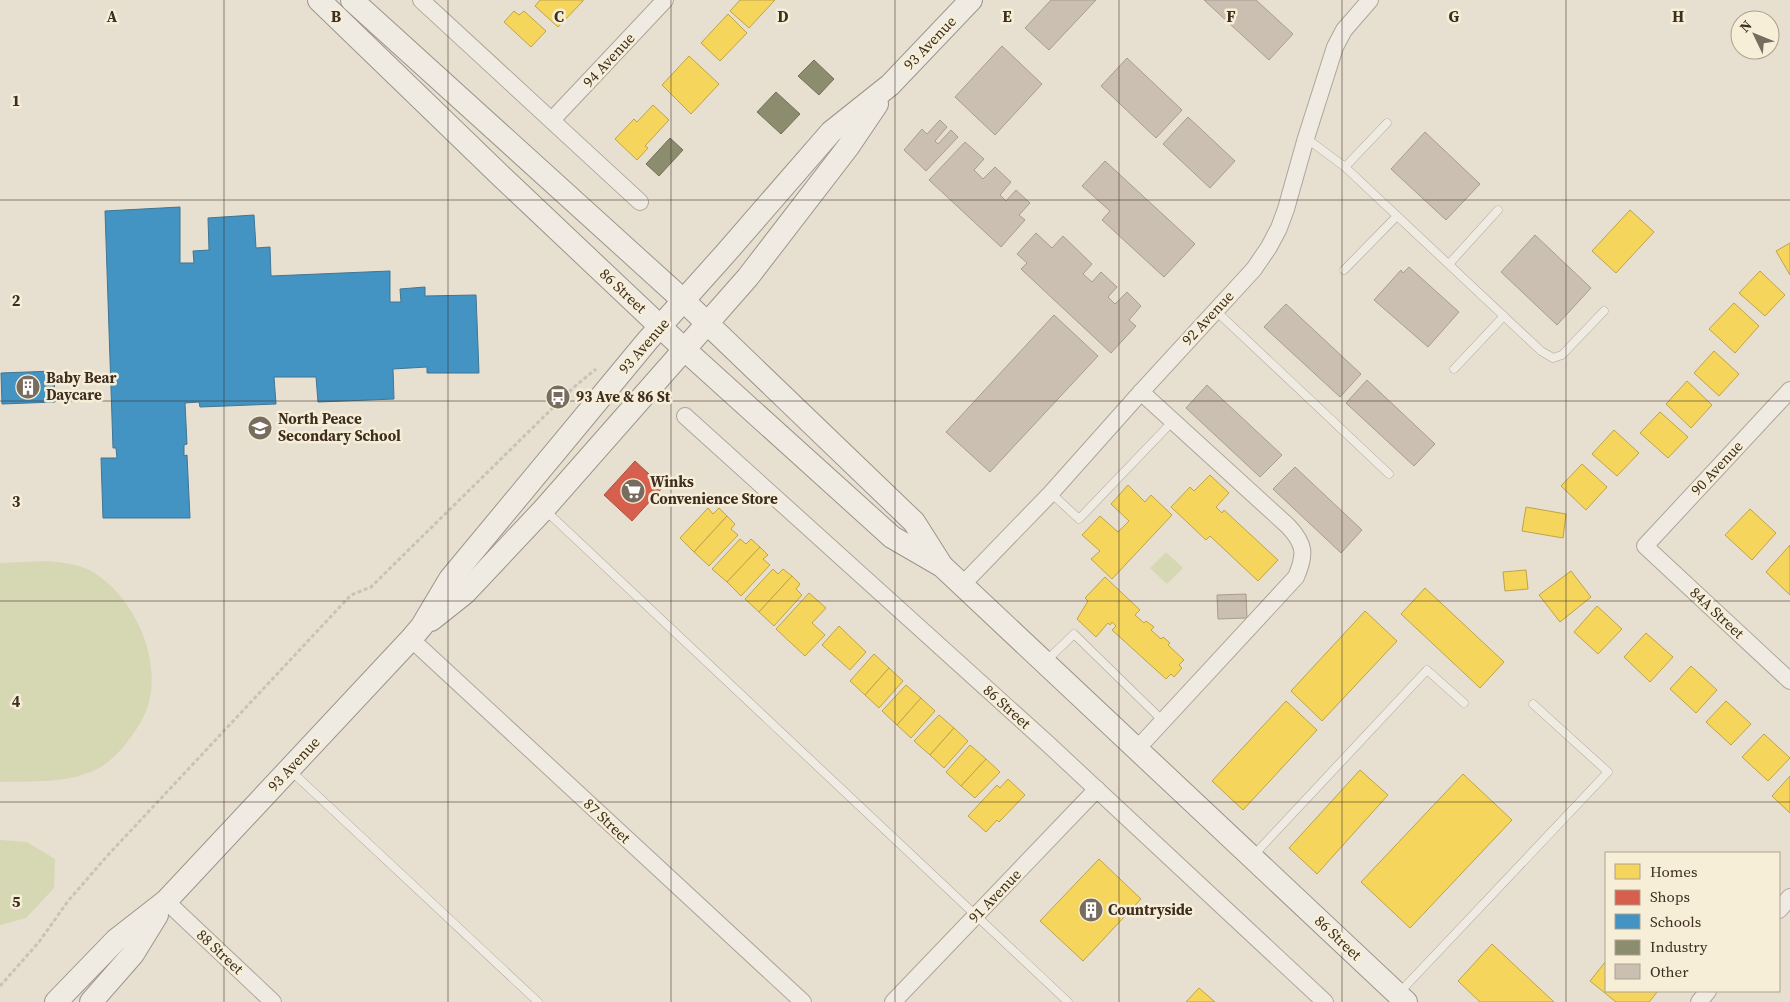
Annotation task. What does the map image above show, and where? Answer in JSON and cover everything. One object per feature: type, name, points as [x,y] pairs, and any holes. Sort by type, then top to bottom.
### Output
[{"type":"main road","name":"86 Street","points":[[319,0],[502,178],[684,349],[892,538],[942,566]]},
{"type":"main road","name":"86 Street","points":[[352,0],[684,301],[914,522],[942,566],[1402,998]]},
{"type":"main road","name":"93 Avenue","points":[[417,633],[450,579],[661,326],[831,132],[890,85],[971,0]]},
{"type":"main road","name":"93 Avenue","points":[[56,1002],[116,940],[166,901],[417,633],[466,594],[544,509],[748,277],[848,147],[890,85]]},
{"type":"main road","name":"93 Avenue","points":[[91,1002],[133,954],[166,901]]},
{"type":"street","points":[[420,0],[640,202]]},
{"type":"street","name":"94 Avenue","points":[[552,120],[665,0]]},
{"type":"street","name":"92 Avenue","points":[[962,585],[1051,493],[1254,269],[1279,228],[1335,47],[1344,30],[1370,0]]},
{"type":"street","name":"90 Avenue","points":[[1644,546],[1790,390]]},
{"type":"street","points":[[1136,750],[1290,583],[1302,563],[1302,550],[1298,538],[1288,526],[1141,392]]},
{"type":"street","name":"86 Street","points":[[685,416],[1097,789],[1325,1002]]},
{"type":"street","name":"84A Street","points":[[1644,546],[1790,681]]},
{"type":"street","name":"87 Street","points":[[417,633],[803,1002]]},
{"type":"street","name":"91 Avenue","points":[[894,1002],[1097,789]]},
{"type":"street","points":[[1780,909],[1790,898]]},
{"type":"street","name":"88 Street","points":[[166,901],[273,1002]]},
{"type":"street","points":[[1699,1002],[1707,992]]},
{"type":"lane","points":[[1346,167],[1387,123]]},
{"type":"lane","points":[[1306,138],[1346,167],[1540,351],[1553,358],[1562,355],[1604,311]]},
{"type":"lane","points":[[1449,264],[1498,210]]},
{"type":"lane","points":[[1344,270],[1397,216]]},
{"type":"lane","points":[[1215,310],[1389,474]]},
{"type":"lane","points":[[1454,369],[1504,316]]},
{"type":"lane","points":[[1051,493],[1079,519],[1172,422]]},
{"type":"lane","points":[[544,509],[1068,1002]]},
{"type":"lane","points":[[1044,663],[1074,634],[1163,721]]},
{"type":"lane","points":[[1251,858],[1427,670],[1464,703]]},
{"type":"lane","points":[[1402,998],[1608,772],[1533,704]]},
{"type":"lane","points":[[289,769],[538,1002]]},
{"type":"path","points":[[0,986],[39,942],[68,901],[108,855],[351,595],[371,587],[574,387],[598,368]]},
{"type":"green space","points":[[1166,552],[1183,568],[1167,584],[1150,568]]},
{"type":"green space","points":[[45,561],[70,564],[88,569],[107,582],[131,610],[140,627],[150,662],[152,680],[149,703],[128,741],[119,752],[101,767],[77,776],[52,781],[0,782],[0,563]]},
{"type":"green space","points":[[0,840],[27,842],[55,859],[54,888],[26,918],[0,925]]},
{"type":"building: Homes","points":[[540,0],[583,1],[558,27],[535,6]]},
{"type":"building: Homes","points":[[740,0],[775,0],[749,28],[730,11]]},
{"type":"building: Homes","points":[[514,11],[519,15],[524,11],[546,31],[531,47],[504,22]]},
{"type":"building: Homes","points":[[728,14],[747,33],[720,61],[701,43]]},
{"type":"building: Homes","points":[[689,56],[719,84],[691,114],[662,85]]},
{"type":"building: Homes","points":[[653,105],[669,120],[645,146],[648,148],[637,160],[615,139],[634,119],[637,122]]},
{"type":"building: Homes","points":[[1630,210],[1654,232],[1616,273],[1592,251]]},
{"type":"building: Homes","points":[[1790,243],[1790,275],[1776,251]]},
{"type":"building: Homes","points":[[1760,271],[1785,295],[1765,316],[1739,293]]},
{"type":"building: Homes","points":[[1734,303],[1759,326],[1735,353],[1709,329]]},
{"type":"building: Homes","points":[[1714,351],[1739,374],[1719,396],[1694,373]]},
{"type":"building: Homes","points":[[1687,381],[1712,405],[1691,428],[1666,404]]},
{"type":"building: Homes","points":[[1660,412],[1688,437],[1668,458],[1640,433]]},
{"type":"building: Homes","points":[[1614,430],[1639,453],[1617,476],[1592,454]]},
{"type":"building: Homes","points":[[1582,464],[1607,487],[1586,510],[1561,486]]},
{"type":"building: Homes","points":[[1210,475],[1229,493],[1216,507],[1222,513],[1224,510],[1278,560],[1258,581],[1210,536],[1206,540],[1171,507],[1190,487],[1194,491]]},
{"type":"building: Homes","points":[[1128,485],[1145,502],[1151,495],[1172,515],[1112,579],[1091,559],[1100,551],[1082,535],[1100,516],[1118,532],[1129,521],[1111,504]]},
{"type":"building: Homes","points":[[1526,507],[1566,514],[1563,538],[1522,531]]},
{"type":"building: Homes","points":[[708,508],[713,514],[719,508],[727,516],[694,552],[680,538]]},
{"type":"building: Homes","points":[[1750,509],[1776,533],[1752,560],[1725,535]]},
{"type":"building: Homes","points":[[727,516],[735,524],[731,529],[738,535],[709,566],[694,552]]},
{"type":"building: Homes","points":[[740,539],[746,544],[751,539],[760,547],[727,582],[712,569]]},
{"type":"building: Homes","points":[[1790,545],[1790,595],[1766,572]]},
{"type":"building: Homes","points":[[760,547],[768,555],[763,559],[770,565],[741,596],[727,582]]},
{"type":"building: Homes","points":[[773,569],[778,574],[783,569],[792,576],[759,612],[745,599]]},
{"type":"building: Homes","points":[[1526,570],[1528,589],[1505,591],[1503,572]]},
{"type":"building: Homes","points":[[1571,571],[1591,597],[1560,622],[1539,595]]},
{"type":"building: Homes","points":[[792,576],[800,584],[796,589],[802,595],[774,626],[759,612]]},
{"type":"building: Homes","points":[[1105,577],[1140,610],[1135,615],[1144,623],[1146,621],[1154,627],[1151,630],[1161,639],[1163,637],[1170,643],[1168,645],[1184,660],[1179,665],[1182,668],[1174,677],[1171,674],[1166,679],[1112,630],[1116,626],[1112,622],[1110,625],[1108,623],[1096,637],[1077,619],[1088,601],[1085,598]]},
{"type":"building: Homes","points":[[1425,588],[1504,662],[1480,688],[1401,614]]},
{"type":"building: Homes","points":[[809,593],[826,608],[812,623],[825,635],[805,656],[776,629]]},
{"type":"building: Homes","points":[[1597,606],[1622,629],[1598,654],[1574,632]]},
{"type":"building: Homes","points":[[1365,611],[1397,641],[1322,721],[1291,691]]},
{"type":"building: Homes","points":[[839,626],[866,652],[850,670],[822,645]]},
{"type":"building: Homes","points":[[1646,633],[1673,657],[1650,682],[1624,657]]},
{"type":"building: Homes","points":[[874,654],[889,668],[865,695],[850,681]]},
{"type":"building: Homes","points":[[1691,666],[1717,690],[1696,713],[1670,689]]},
{"type":"building: Homes","points":[[889,668],[903,681],[879,708],[865,695]]},
{"type":"building: Homes","points":[[906,685],[921,698],[897,725],[882,711]]},
{"type":"building: Homes","points":[[921,698],[935,711],[911,738],[897,725]]},
{"type":"building: Homes","points":[[1286,701],[1317,730],[1243,810],[1212,781]]},
{"type":"building: Homes","points":[[1726,701],[1751,724],[1731,745],[1706,722]]},
{"type":"building: Homes","points":[[939,715],[954,728],[930,755],[914,741]]},
{"type":"building: Homes","points":[[954,728],[968,741],[944,768],[930,755]]},
{"type":"building: Homes","points":[[1764,734],[1790,758],[1768,781],[1742,757]]},
{"type":"building: Homes","points":[[970,745],[986,759],[961,786],[946,772]]},
{"type":"building: Homes","points":[[986,759],[1000,772],[975,798],[961,786]]},
{"type":"building: Homes","points":[[1360,770],[1388,795],[1317,874],[1289,848]]},
{"type":"building: Homes","points":[[1463,774],[1512,820],[1410,928],[1361,882]]},
{"type":"building: Homes","points":[[1790,776],[1790,813],[1772,796]]},
{"type":"building: Homes","points":[[1008,779],[1025,795],[999,822],[997,820],[986,832],[968,816],[997,785],[1000,788]]},
{"type":"building: Homes","name":"Countryside","points":[[1099,859],[1141,899],[1083,961],[1040,921]]},
{"type":"building: Homes","points":[[1492,944],[1554,1002],[1480,1002],[1458,981]]},
{"type":"building: Homes","points":[[1605,962],[1605,992],[1657,992],[1649,1002],[1616,1002],[1590,981]]},
{"type":"building: Homes","points":[[1199,988],[1215,1002],[1186,1002]]},
{"type":"building: Shops","name":"Winks Convenience Store","points":[[635,461],[663,487],[632,521],[604,495]]},
{"type":"building: Schools","points":[[180,207],[180,263],[194,263],[193,251],[209,250],[208,218],[254,215],[256,248],[270,247],[271,276],[390,271],[390,302],[401,302],[400,289],[425,287],[425,296],[476,295],[479,373],[427,373],[427,367],[393,369],[394,399],[318,402],[316,377],[274,377],[276,404],[200,407],[199,402],[185,403],[187,444],[184,445],[184,456],[187,455],[190,518],[103,518],[101,458],[117,458],[116,448],[113,448],[105,211]]},
{"type":"building: Schools","name":"Baby Bear Daycare","points":[[54,371],[55,402],[2,404],[1,373]]},
{"type":"building: Industry","points":[[814,60],[834,79],[819,95],[798,76]]},
{"type":"building: Industry","points":[[776,92],[800,114],[781,134],[757,112]]},
{"type":"building: Industry","points":[[670,138],[683,150],[659,176],[646,164]]},
{"type":"building: Other","points":[[1051,0],[1096,0],[1049,50],[1025,28]]},
{"type":"building: Other","points":[[1204,0],[1256,0],[1293,34],[1269,60]]},
{"type":"building: Other","points":[[1002,46],[1042,84],[995,135],[955,97]]},
{"type":"building: Other","points":[[1127,58],[1182,110],[1156,138],[1101,86]]},
{"type":"building: Other","points":[[1188,117],[1235,161],[1210,188],[1163,144]]},
{"type":"building: Other","points":[[940,120],[947,127],[935,141],[938,144],[951,130],[958,137],[926,171],[904,150],[922,129],[927,134]]},
{"type":"building: Other","points":[[1425,132],[1480,184],[1446,220],[1391,169]]},
{"type":"building: Other","points":[[965,142],[984,159],[974,170],[983,179],[995,167],[1011,182],[1000,195],[1006,201],[1016,190],[1030,203],[1019,215],[1025,220],[1001,247],[929,180]]},
{"type":"building: Other","points":[[1105,161],[1195,244],[1164,277],[1102,220],[1110,211],[1082,186]]},
{"type":"building: Other","points":[[1036,233],[1052,248],[1063,236],[1092,264],[1083,274],[1092,282],[1101,272],[1117,287],[1108,297],[1115,304],[1127,292],[1141,306],[1129,320],[1136,326],[1111,353],[1021,269],[1027,263],[1017,254]]},
{"type":"building: Other","points":[[1535,235],[1591,288],[1557,325],[1501,272]]},
{"type":"building: Other","points":[[1409,267],[1459,312],[1428,347],[1374,300],[1401,270],[1403,273]]},
{"type":"building: Other","points":[[1286,304],[1361,374],[1340,397],[1264,327]]},
{"type":"building: Other","points":[[1054,315],[1098,356],[990,472],[946,432]]},
{"type":"building: Other","points":[[1367,380],[1435,444],[1414,466],[1346,403]]},
{"type":"building: Other","points":[[1207,385],[1282,455],[1260,477],[1186,408]]},
{"type":"building: Other","points":[[1295,467],[1362,530],[1341,553],[1273,489]]},
{"type":"building: Other","points":[[1246,594],[1247,618],[1218,619],[1217,595]]},
{"type":"place","name":"Baby Bear Daycare","points":[[28,387]]},
{"type":"place","name":"93 Ave & 86 St","points":[[558,397]]},
{"type":"place","name":"North Peace Secondary School","points":[[260,428]]},
{"type":"place","name":"Winks Convenience Store","points":[[633,491]]},
{"type":"place","name":"Countryside","points":[[1091,910]]}]
